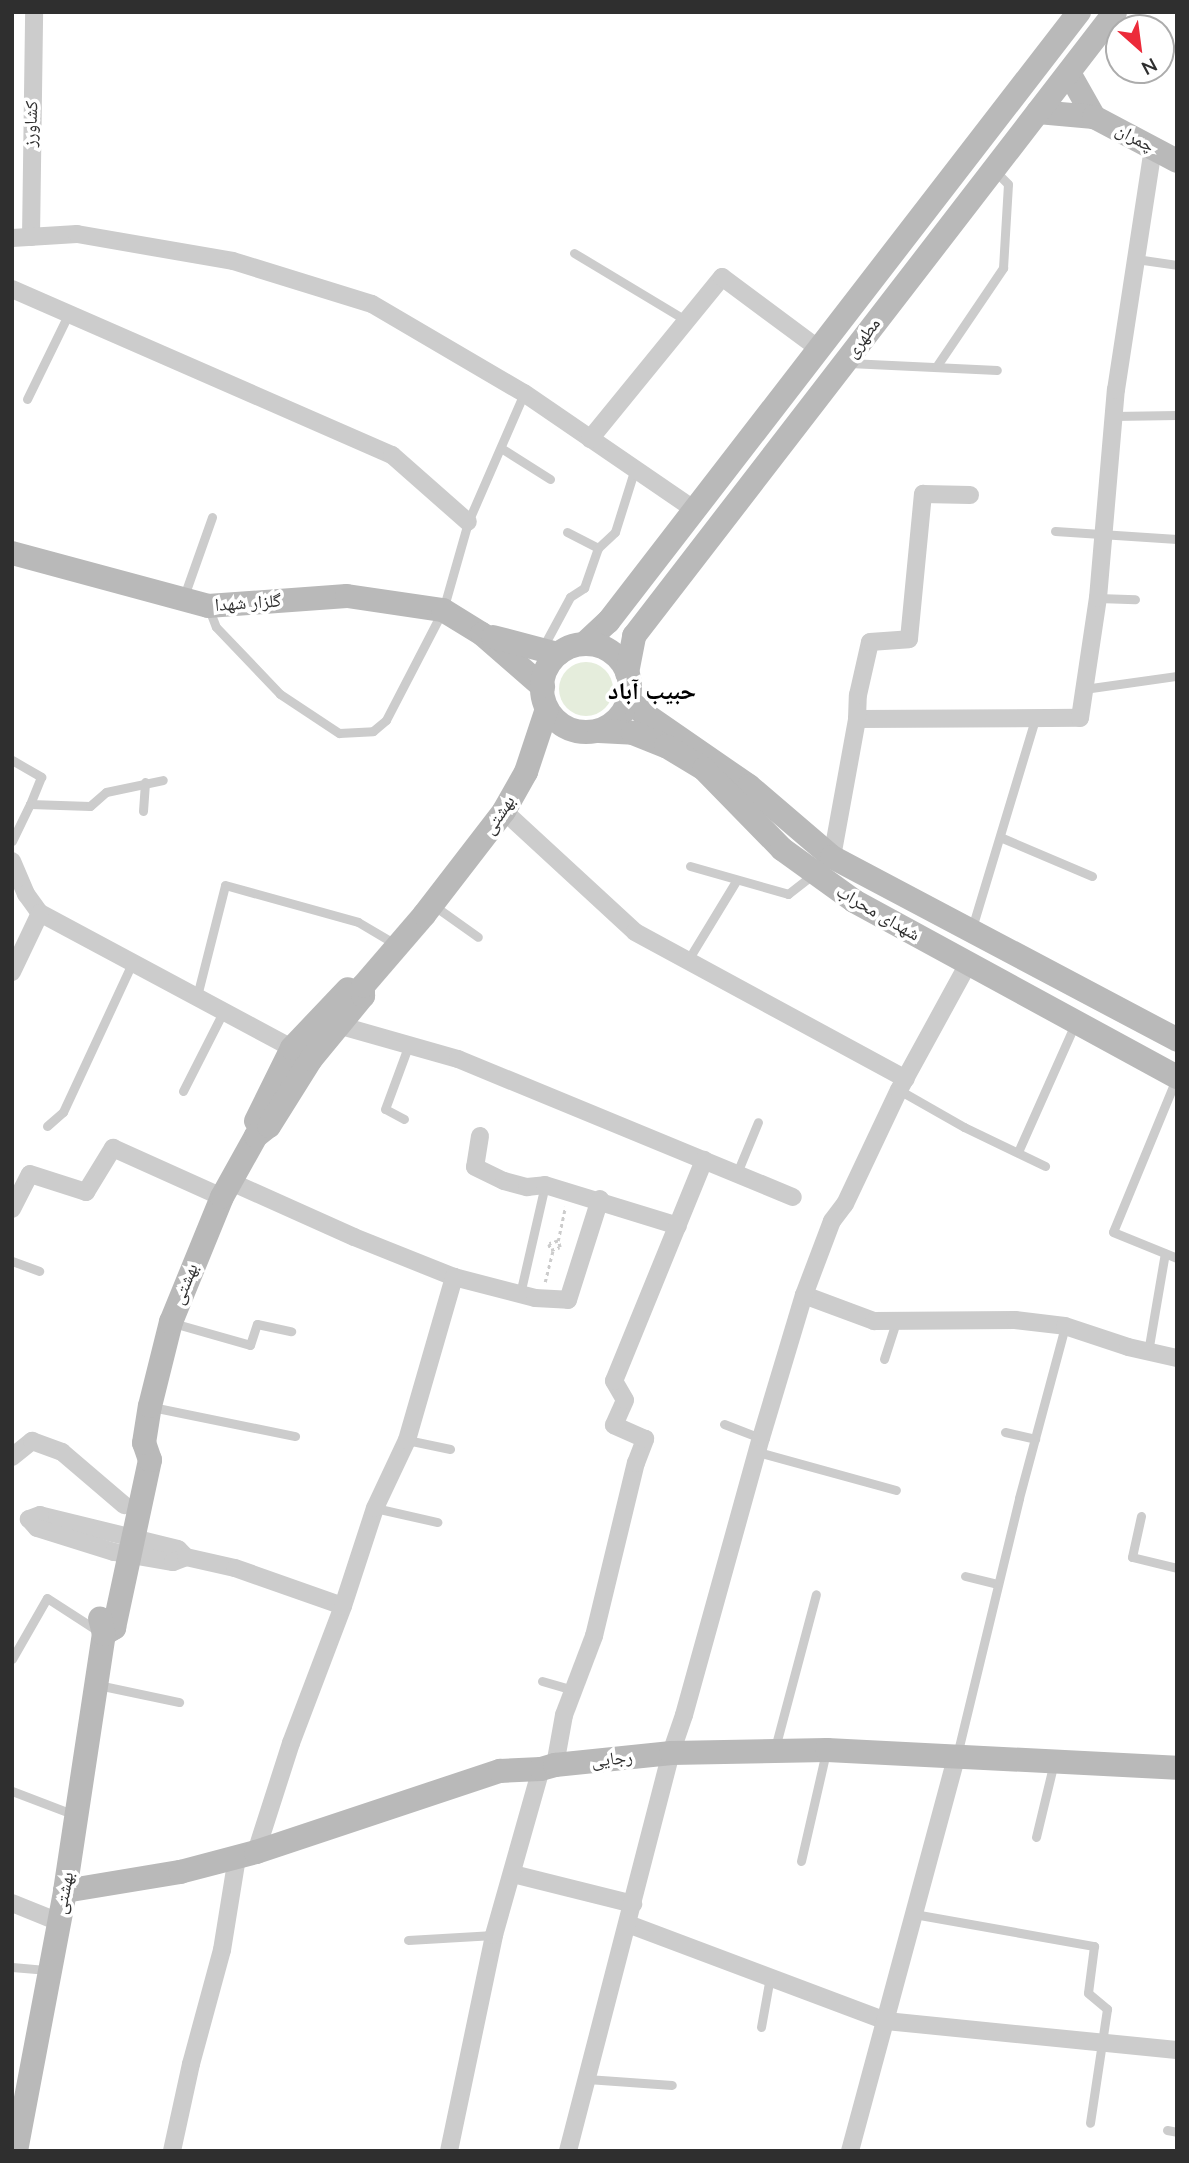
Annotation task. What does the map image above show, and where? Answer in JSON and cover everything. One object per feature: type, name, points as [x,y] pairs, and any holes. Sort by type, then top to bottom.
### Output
[{"type":"street","name":"کشاورز","points":[[21,237],[34,12]]},
{"type":"street","name":"مطهری","points":[[584,644],[608,622],[1079,12]]},
{"type":"street","name":"مطهری","points":[[627,673],[634,636],[1115,12]]},
{"type":"street","points":[[1069,73],[1094,117]]},
{"type":"street","points":[[1038,112],[1094,117]]},
{"type":"street","name":"چمران","points":[[1094,117],[1177,161]]},
{"type":"street","points":[[857,719],[1080,718],[1082,690],[1098,598],[1113,416],[1153,148]]},
{"type":"street","points":[[21,237],[77,234],[233,261],[372,304],[524,393],[695,510]]},
{"type":"street","points":[[590,439],[722,278],[819,349]]},
{"type":"street","points":[[12,289],[392,455],[468,522]]},
{"type":"street","points":[[823,865],[857,719],[858,695],[870,642],[909,639],[923,494],[970,495]]},
{"type":"street","name":"گلزار شهدا","points":[[12,553],[208,606],[347,596],[443,610],[482,634]]},
{"type":"street","points":[[627,597],[626,606],[630,615],[639,618],[652,613]]},
{"type":"street","points":[[482,634],[550,652],[584,644],[610,652],[627,673],[628,700],[618,718],[599,731],[568,729],[556,721],[545,698],[482,634]]},
{"type":"street","points":[[526,772],[545,698],[550,652]]},
{"type":"street","name":"شهدای محراب","points":[[628,700],[646,716],[749,786],[801,833],[823,865],[854,901],[1177,1077]]},
{"type":"street","points":[[526,772],[568,729]]},
{"type":"street","name":"شهدای محراب","points":[[599,731],[633,733],[666,746],[704,769],[782,849],[874,882],[972,930],[1039,969],[1177,1040]]},
{"type":"street","name":"بهشتی","points":[[302,1054],[338,1025],[363,996],[363,986],[432,904],[504,811],[526,772]]},
{"type":"street","points":[[504,811],[635,932],[903,1084]]},
{"type":"street","points":[[782,849],[801,833]]},
{"type":"street","points":[[12,861],[26,894],[40,913],[302,1054]]},
{"type":"street","points":[[12,972],[40,913]]},
{"type":"street","points":[[568,2151],[671,1752],[684,1715],[804,1295],[832,1221],[845,1204],[903,1084],[968,964]]},
{"type":"street","name":"بهشتی","points":[[144,1443],[150,1406],[171,1322],[225,1189],[256,1136],[269,1126],[302,1054],[354,983],[363,986]]},
{"type":"street","points":[[338,1025],[458,1059],[793,1197]]},
{"type":"street","points":[[1134,1055],[1152,1026]]},
{"type":"street","points":[[480,1136],[475,1167],[504,1181],[527,1187],[545,1185],[600,1199],[678,1226]]},
{"type":"street","points":[[12,1209],[30,1174],[86,1192],[113,1148],[454,1277],[520,1294],[568,1300],[600,1199]]},
{"type":"street","points":[[449,2151],[494,1935],[564,1715],[594,1636],[645,1439],[614,1425],[625,1400],[614,1381],[704,1160]]},
{"type":"street","points":[[172,2151],[191,2064],[246,1854],[343,1606],[375,1508],[407,1440],[454,1277]]},
{"type":"street","points":[[804,1295],[874,1321],[1015,1320],[1065,1326],[1148,1352],[1177,1358]]},
{"type":"street","points":[[12,1457],[32,1441],[62,1451],[124,1505]]},
{"type":"street","points":[[144,1443],[150,1460],[124,1545],[124,1505],[136,1450],[144,1443]]},
{"type":"street","points":[[21,1517],[40,1515],[173,1562],[186,1557],[235,1568],[343,1606]]},
{"type":"street","name":"بهشتی","points":[[16,2140],[65,1891],[104,1634],[114,1628],[124,1545]]},
{"type":"street","name":"رجایی","points":[[65,1891],[180,1872],[246,1854],[500,1771],[671,1752],[827,1750],[1177,1768]]},
{"type":"street","points":[[850,2151],[957,1755]]},
{"type":"street","points":[[513,1874],[633,1904]]},
{"type":"street","points":[[12,1903],[59,1922]]},
{"type":"street","points":[[628,1924],[886,2021],[1102,2040],[1177,2050]]},
{"type":"lane","points":[[936,367],[1003,268],[1008,184],[992,169]]},
{"type":"lane","points":[[574,253],[687,321]]},
{"type":"lane","points":[[1136,259],[1177,265]]},
{"type":"lane","points":[[27,399],[69,313]]},
{"type":"lane","points":[[844,363],[997,370]]},
{"type":"lane","points":[[208,606],[216,627],[280,694],[339,733],[373,731],[386,720],[443,610],[468,522],[524,393]]},
{"type":"lane","points":[[1113,416],[1177,415]]},
{"type":"lane","points":[[500,448],[550,480]]},
{"type":"lane","points":[[550,652],[570,597],[584,588],[597,548],[615,532],[635,468]]},
{"type":"lane","points":[[183,600],[212,517]]},
{"type":"lane","points":[[1055,531],[1177,539]]},
{"type":"lane","points":[[567,532],[597,548]]},
{"type":"lane","points":[[1098,598],[1135,599]]},
{"type":"lane","points":[[1082,690],[1177,676]]},
{"type":"lane","points":[[972,930],[1035,719]]},
{"type":"lane","points":[[12,760],[41,777],[12,841]]},
{"type":"lane","points":[[30,804],[90,806],[106,792],[163,780]]},
{"type":"lane","points":[[143,811],[145,782]]},
{"type":"lane","points":[[1000,837],[1092,876]]},
{"type":"lane","points":[[691,866],[788,894],[823,865]]},
{"type":"lane","points":[[688,960],[736,881]]},
{"type":"lane","points":[[197,996],[225,885],[358,922],[398,946]]},
{"type":"lane","points":[[432,904],[478,937]]},
{"type":"lane","points":[[47,1126],[63,1112],[133,961]]},
{"type":"lane","points":[[183,1091],[223,1012]]},
{"type":"lane","points":[[1018,1152],[1076,1021]]},
{"type":"lane","points":[[404,1119],[385,1109],[409,1044]]},
{"type":"lane","points":[[1177,1077],[1114,1232],[1177,1258]]},
{"type":"lane","points":[[903,1084],[964,1127],[1045,1166]]},
{"type":"lane","points":[[737,1173],[758,1122]]},
{"type":"lane","points":[[520,1294],[545,1185]]},
{"type":"lane","points":[[1148,1352],[1165,1253]]},
{"type":"lane","points":[[12,1261],[39,1271]]},
{"type":"lane","points":[[884,1359],[896,1321]]},
{"type":"lane","points":[[171,1322],[250,1345],[257,1324],[291,1331]]},
{"type":"lane","points":[[957,1755],[1065,1326]]},
{"type":"lane","points":[[150,1406],[295,1436]]},
{"type":"lane","points":[[724,1424],[759,1445],[896,1490]]},
{"type":"lane","points":[[1005,1432],[1035,1440]]},
{"type":"lane","points":[[407,1440],[450,1449]]},
{"type":"lane","points":[[375,1508],[437,1522]]},
{"type":"lane","points":[[1141,1516],[1132,1557],[1177,1568]]},
{"type":"lane","points":[[965,1576],[998,1584]]},
{"type":"lane","points":[[774,1750],[816,1594]]},
{"type":"lane","points":[[12,1660],[47,1598],[104,1634]]},
{"type":"lane","points":[[542,1681],[573,1690]]},
{"type":"lane","points":[[96,1684],[180,1702]]},
{"type":"lane","points":[[801,1861],[827,1750]]},
{"type":"lane","points":[[1036,1837],[1054,1761]]},
{"type":"lane","points":[[12,1791],[76,1816]]},
{"type":"lane","points":[[914,1914],[1094,1946],[1088,1993],[1107,2009],[1090,2123]]},
{"type":"lane","points":[[408,1940],[494,1935]]},
{"type":"lane","points":[[12,1967],[50,1971]]},
{"type":"lane","points":[[761,2027],[769,1977]]},
{"type":"lane","points":[[587,2079],[672,2085]]},
{"type":"path","points":[[540,1298],[553,1251],[560,1247],[558,1241],[569,1191]]},
{"type":"path","points":[[553,1251],[549,1244],[558,1241]]},
{"type":"green space","points":[[591,662],[601,666],[609,674],[613,689],[609,704],[601,712],[581,716],[571,712],[563,704],[559,684],[563,674],[571,666]]},
{"type":"district","name":"حبیب آباد","points":[[652,692]]}]
